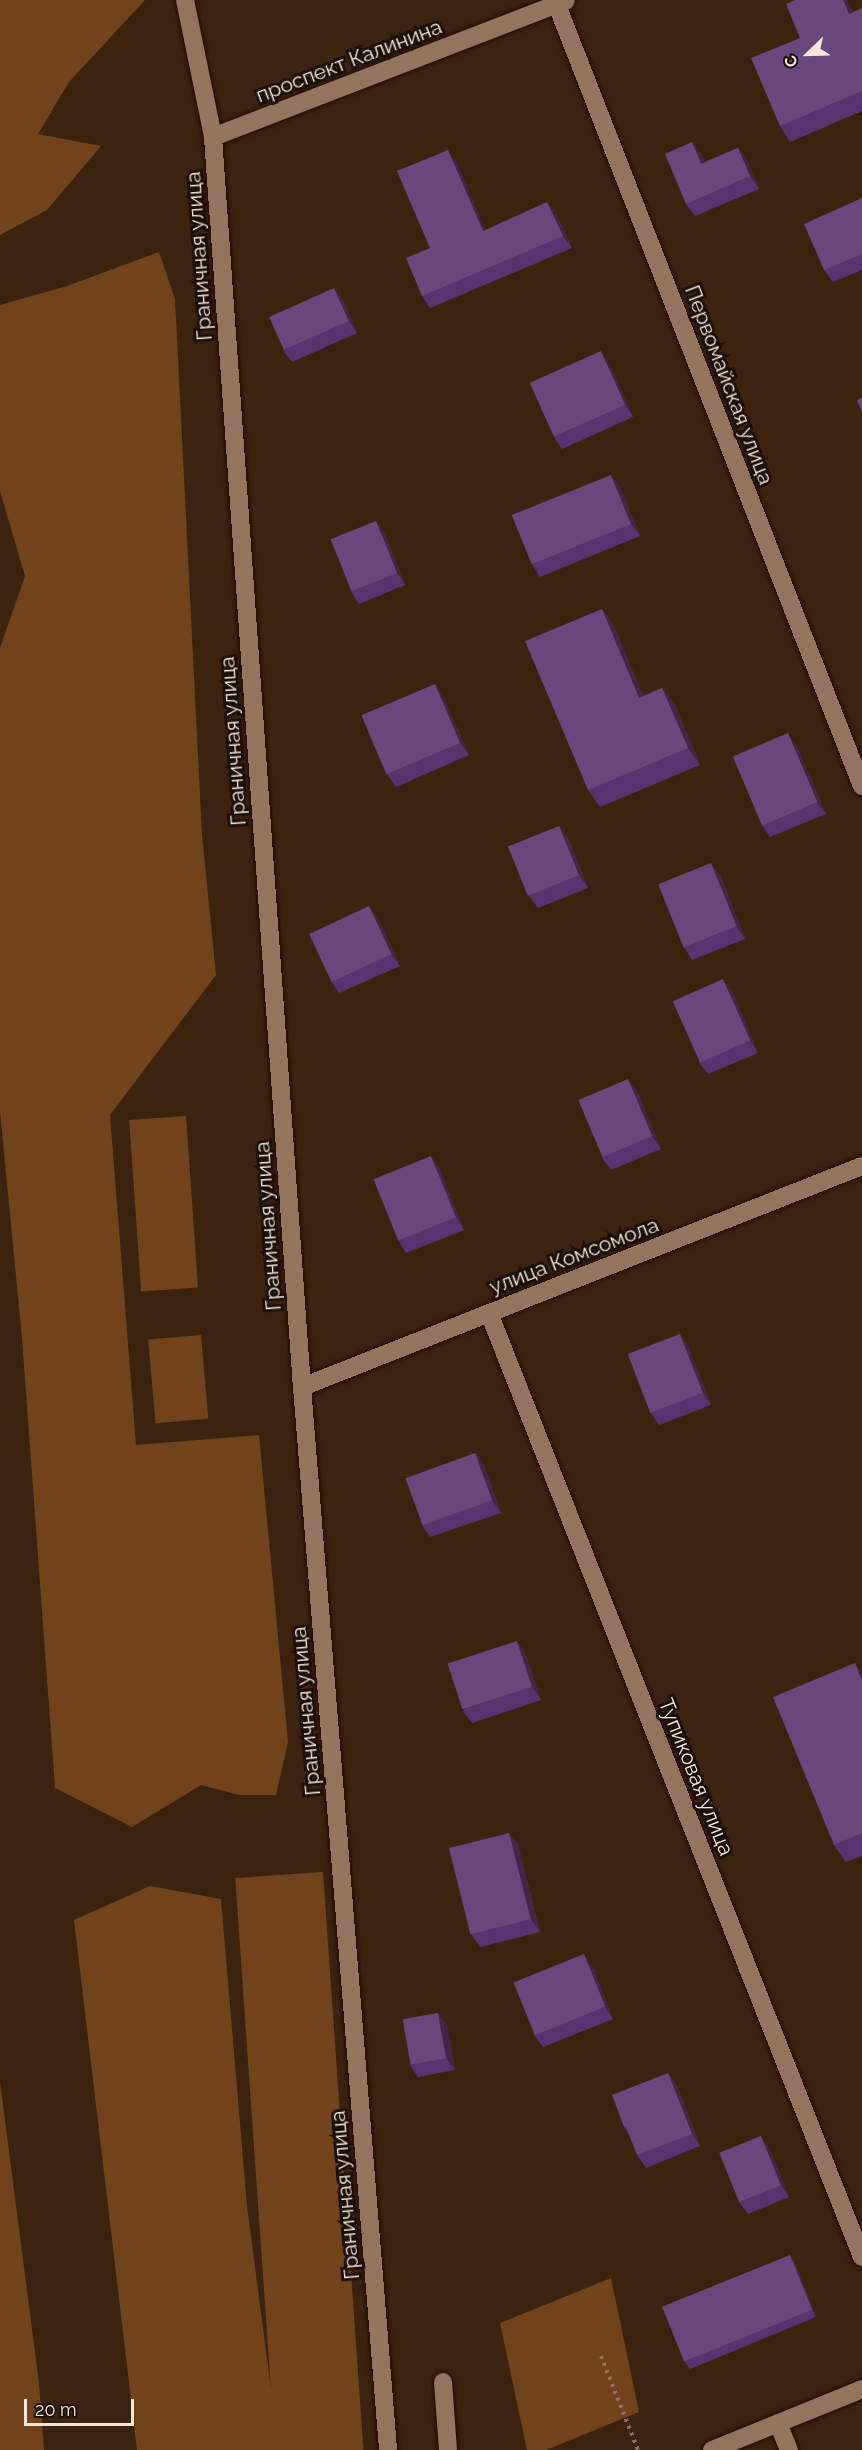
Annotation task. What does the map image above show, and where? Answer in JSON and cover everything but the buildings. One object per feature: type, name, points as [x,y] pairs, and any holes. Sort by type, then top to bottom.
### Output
[{"type":"street","name":"Граничная улица","points":[[185,0],[213,137],[302,1387],[388,2450]]},
{"type":"street","name":"проспект Калинина","points":[[213,137],[560,1]]},
{"type":"street","name":"Первомайская улица","points":[[560,1],[862,786]]},
{"type":"street","name":"улица Комсомола","points":[[302,1387],[862,1166]]},
{"type":"street","name":"Тупиковая улица","points":[[489,1313],[862,2257]]},
{"type":"street","points":[[443,2382],[448,2450]]},
{"type":"street","points":[[712,2450],[862,2389]]},
{"type":"street","points":[[778,2423],[789,2450]]},
{"type":"path","points":[[601,2356],[638,2450]]},
{"type":"shaded area","points":[[0,0],[145,0],[69,82],[38,134],[101,146],[47,210],[0,235]]},
{"type":"shaded area","points":[[159,252],[175,299],[202,835],[216,975],[110,1115],[136,1445],[259,1435],[288,1742],[276,1795],[239,1795],[201,1785],[132,1827],[55,1788],[22,1338],[0,1111],[0,648],[25,576],[0,491],[0,305],[67,286]]},
{"type":"shaded area","points":[[186,1116],[198,1288],[141,1292],[129,1120]]},
{"type":"shaded area","points":[[201,1335],[208,1419],[156,1423],[148,1340]]},
{"type":"shaded area","points":[[323,1872],[363,2450],[275,2450],[235,1878]]},
{"type":"shaded area","points":[[150,1886],[221,1899],[247,2206],[279,2450],[137,2450],[74,1920]]},
{"type":"shaded area","points":[[0,2082],[39,2383],[44,2450],[0,2450]]},
{"type":"shaded area","points":[[611,2278],[639,2412],[546,2450],[527,2450],[500,2323]]}]
